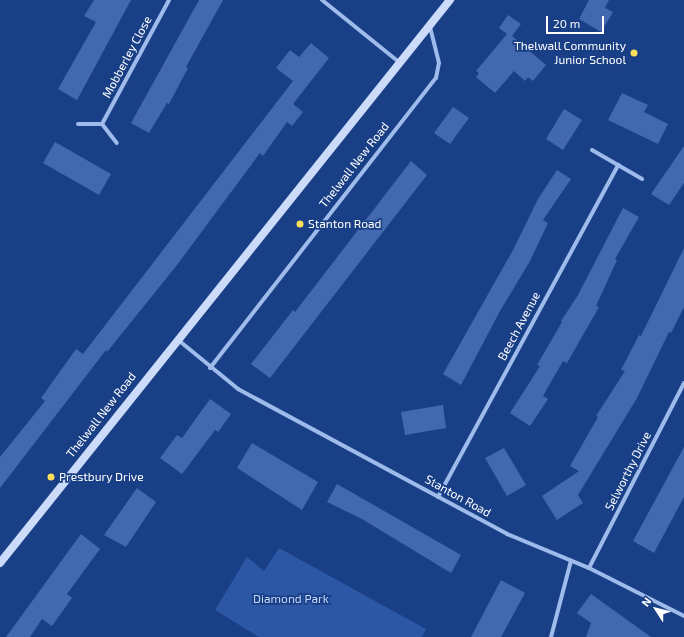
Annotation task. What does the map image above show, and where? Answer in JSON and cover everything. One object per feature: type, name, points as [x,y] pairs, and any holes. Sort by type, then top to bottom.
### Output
[{"type":"main road","name":"Thelwall New Road","points":[[0,563],[177,339],[450,0]]},
{"type":"street","name":"Mobberley Close","points":[[102,124],[169,0]]},
{"type":"street","points":[[322,0],[400,63]]},
{"type":"street","name":"Thelwall New Road","points":[[210,368],[436,78],[440,63],[430,26]]},
{"type":"street","points":[[78,124],[102,124],[117,143]]},
{"type":"street","points":[[592,150],[642,179]]},
{"type":"street","name":"Beech Avenue","points":[[438,497],[618,165]]},
{"type":"street","points":[[177,339],[210,368]]},
{"type":"street","name":"Stanton Road","points":[[210,368],[238,389],[517,539],[589,568],[684,616]]},
{"type":"street","name":"Selworthy Drive","points":[[589,568],[684,383]]},
{"type":"street","points":[[551,637],[571,561]]},
{"type":"green space","name":"Diamond Park","points":[[279,548],[426,629],[422,637],[259,637],[215,610],[247,557],[264,571]]},
{"type":"building","points":[[94,0],[131,0],[77,100],[58,89],[96,22],[84,16]]},
{"type":"building","points":[[199,0],[223,0],[186,67],[188,68],[169,104],[167,103],[149,133],[131,123]]},
{"type":"building","points":[[589,0],[609,0],[605,8],[613,12],[601,32],[579,19]]},
{"type":"building","points":[[508,15],[521,24],[512,36],[546,65],[533,81],[528,77],[525,81],[514,71],[495,93],[476,77],[479,73],[476,71],[507,34],[499,28]]},
{"type":"building","points":[[311,43],[329,58],[293,104],[303,112],[292,126],[287,122],[263,156],[260,153],[177,265],[107,352],[106,350],[0,488],[0,457],[45,401],[41,398],[76,349],[83,354],[293,81],[276,68],[290,50],[299,57]]},
{"type":"building","points":[[622,93],[648,105],[644,112],[668,124],[658,144],[608,120]]},
{"type":"building","points":[[453,107],[469,118],[450,144],[434,133]]},
{"type":"building","points":[[564,109],[582,120],[563,150],[546,139]]},
{"type":"building","points":[[55,142],[111,174],[99,195],[43,163]]},
{"type":"building","points":[[684,146],[684,183],[669,205],[651,194]]},
{"type":"building","points":[[411,161],[427,175],[270,378],[251,364],[293,310],[295,312]]},
{"type":"building","points":[[557,170],[571,179],[543,220],[548,223],[530,261],[500,311],[461,385],[443,374],[513,250],[538,199]]},
{"type":"building","points":[[623,208],[639,217],[615,259],[617,260],[596,306],[599,307],[567,363],[563,361],[543,396],[548,399],[530,426],[510,413],[540,366],[537,365],[562,322],[561,321],[578,295]]},
{"type":"building","points":[[684,248],[684,307],[671,333],[669,332],[637,398],[578,495],[583,503],[557,520],[542,496],[579,471],[570,466],[598,417],[596,416],[625,371],[621,370],[639,335],[641,336]]},
{"type":"building","points":[[210,399],[231,414],[218,432],[215,430],[182,474],[160,458],[177,435],[182,438]]},
{"type":"building","points":[[443,405],[446,428],[405,435],[401,412]]},
{"type":"building","points":[[252,443],[318,482],[302,510],[237,468]]},
{"type":"building","points":[[684,447],[684,497],[654,553],[633,541]]},
{"type":"building","points":[[504,448],[526,485],[507,496],[485,458]]},
{"type":"building","points":[[337,484],[461,555],[451,573],[362,519],[327,502]]},
{"type":"building","points":[[137,488],[156,502],[126,547],[104,535]]},
{"type":"building","points":[[81,534],[100,549],[67,594],[72,598],[52,626],[42,619],[30,637],[6,637]]},
{"type":"building","points":[[501,580],[525,593],[501,637],[471,637]]},
{"type":"building","points":[[591,594],[651,637],[586,637],[591,623],[577,613]]},
{"type":"place","name":"Thelwall Community Junior School","points":[[634,53]]},
{"type":"place","name":"Stanton Road","points":[[300,224]]},
{"type":"place","name":"Prestbury Drive","points":[[51,477]]}]
